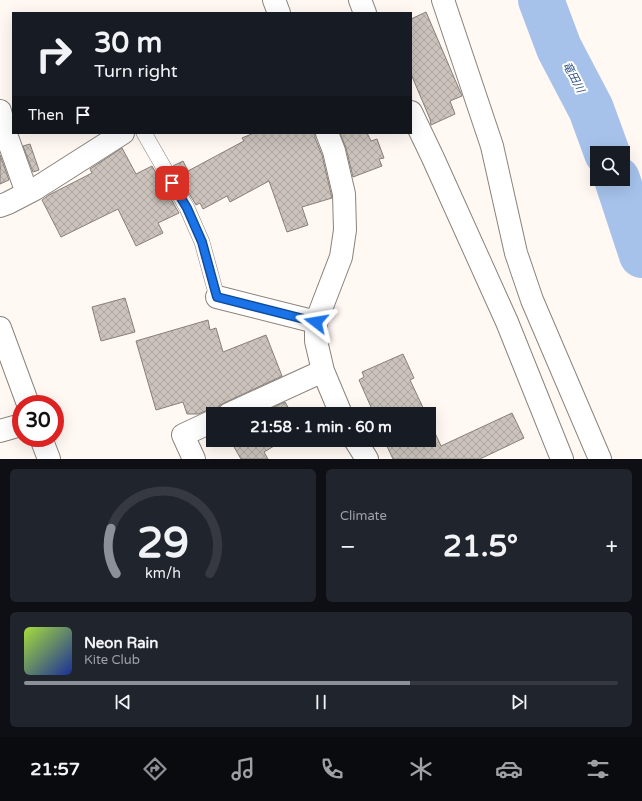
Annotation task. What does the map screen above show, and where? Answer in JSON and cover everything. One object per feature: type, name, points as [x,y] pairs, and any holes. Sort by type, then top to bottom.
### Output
[{"type":"street","points":[[274,0],[279,12]]},
{"type":"street","points":[[360,0],[365,12]]},
{"type":"street","points":[[443,0],[492,146],[516,253],[532,300],[600,459]]},
{"type":"street","points":[[0,110],[7,137],[27,193]]},
{"type":"street","points":[[412,114],[507,322],[562,459]]},
{"type":"street","points":[[0,206],[35,189],[121,134]]},
{"type":"street","points":[[326,134],[334,151],[344,194],[345,230],[342,257],[316,322],[316,341],[323,371],[338,407]]},
{"type":"street","points":[[217,297],[316,322]]},
{"type":"street","points":[[0,328],[25,395]]},
{"type":"street","points":[[244,407],[323,371]]},
{"type":"street","points":[[194,459],[183,435],[206,424]]},
{"type":"street","points":[[0,431],[12,428]]},
{"type":"street","points":[[44,447],[49,459]]},
{"type":"street","points":[[359,447],[367,459]]},
{"type":"lane","points":[[145,134],[187,208],[202,242],[217,297]]},
{"type":"building","points":[[426,12],[462,96],[450,101],[455,114],[431,125],[430,119],[412,76],[412,19]]},
{"type":"building","points":[[252,134],[315,134],[315,138],[322,155],[332,198],[302,207],[308,225],[287,232],[269,181],[230,202],[227,196],[203,209],[200,203],[196,205],[173,166],[183,161],[188,171],[244,141],[242,138]]},
{"type":"building","points":[[340,134],[368,134],[371,141],[377,139],[384,158],[379,159],[382,166],[353,177],[346,148]]},
{"type":"building","points":[[30,144],[39,170],[33,172],[23,146]]},
{"type":"building","points":[[122,148],[136,174],[152,166],[179,213],[158,223],[163,233],[136,246],[118,209],[61,237],[42,200],[92,173],[90,169]]},
{"type":"building","points":[[0,155],[9,180],[0,184]]},
{"type":"building","points":[[125,298],[135,332],[101,341],[92,307]]},
{"type":"building","points":[[208,320],[210,330],[216,328],[223,352],[266,335],[282,376],[224,403],[219,407],[206,407],[206,411],[198,414],[187,414],[183,402],[156,410],[136,341]]},
{"type":"building","points":[[403,354],[414,378],[410,380],[423,407],[371,407],[359,380],[364,377],[362,372]]},
{"type":"building","points":[[285,402],[288,407],[274,407]]},
{"type":"building","points":[[512,413],[524,438],[480,459],[393,459],[387,447],[436,447],[436,435],[441,446]]},
{"type":"building","points":[[234,447],[272,447],[264,452],[268,459],[241,459]]},
{"type":"waterway","name":"竜田川","points":[[541,0],[559,48],[591,109],[604,146]]},
{"type":"waterway","name":"竜田川","points":[[619,186],[642,255]]},
{"type":"route","points":[[172,183],[187,208],[202,242],[217,297],[316,322]]}]
